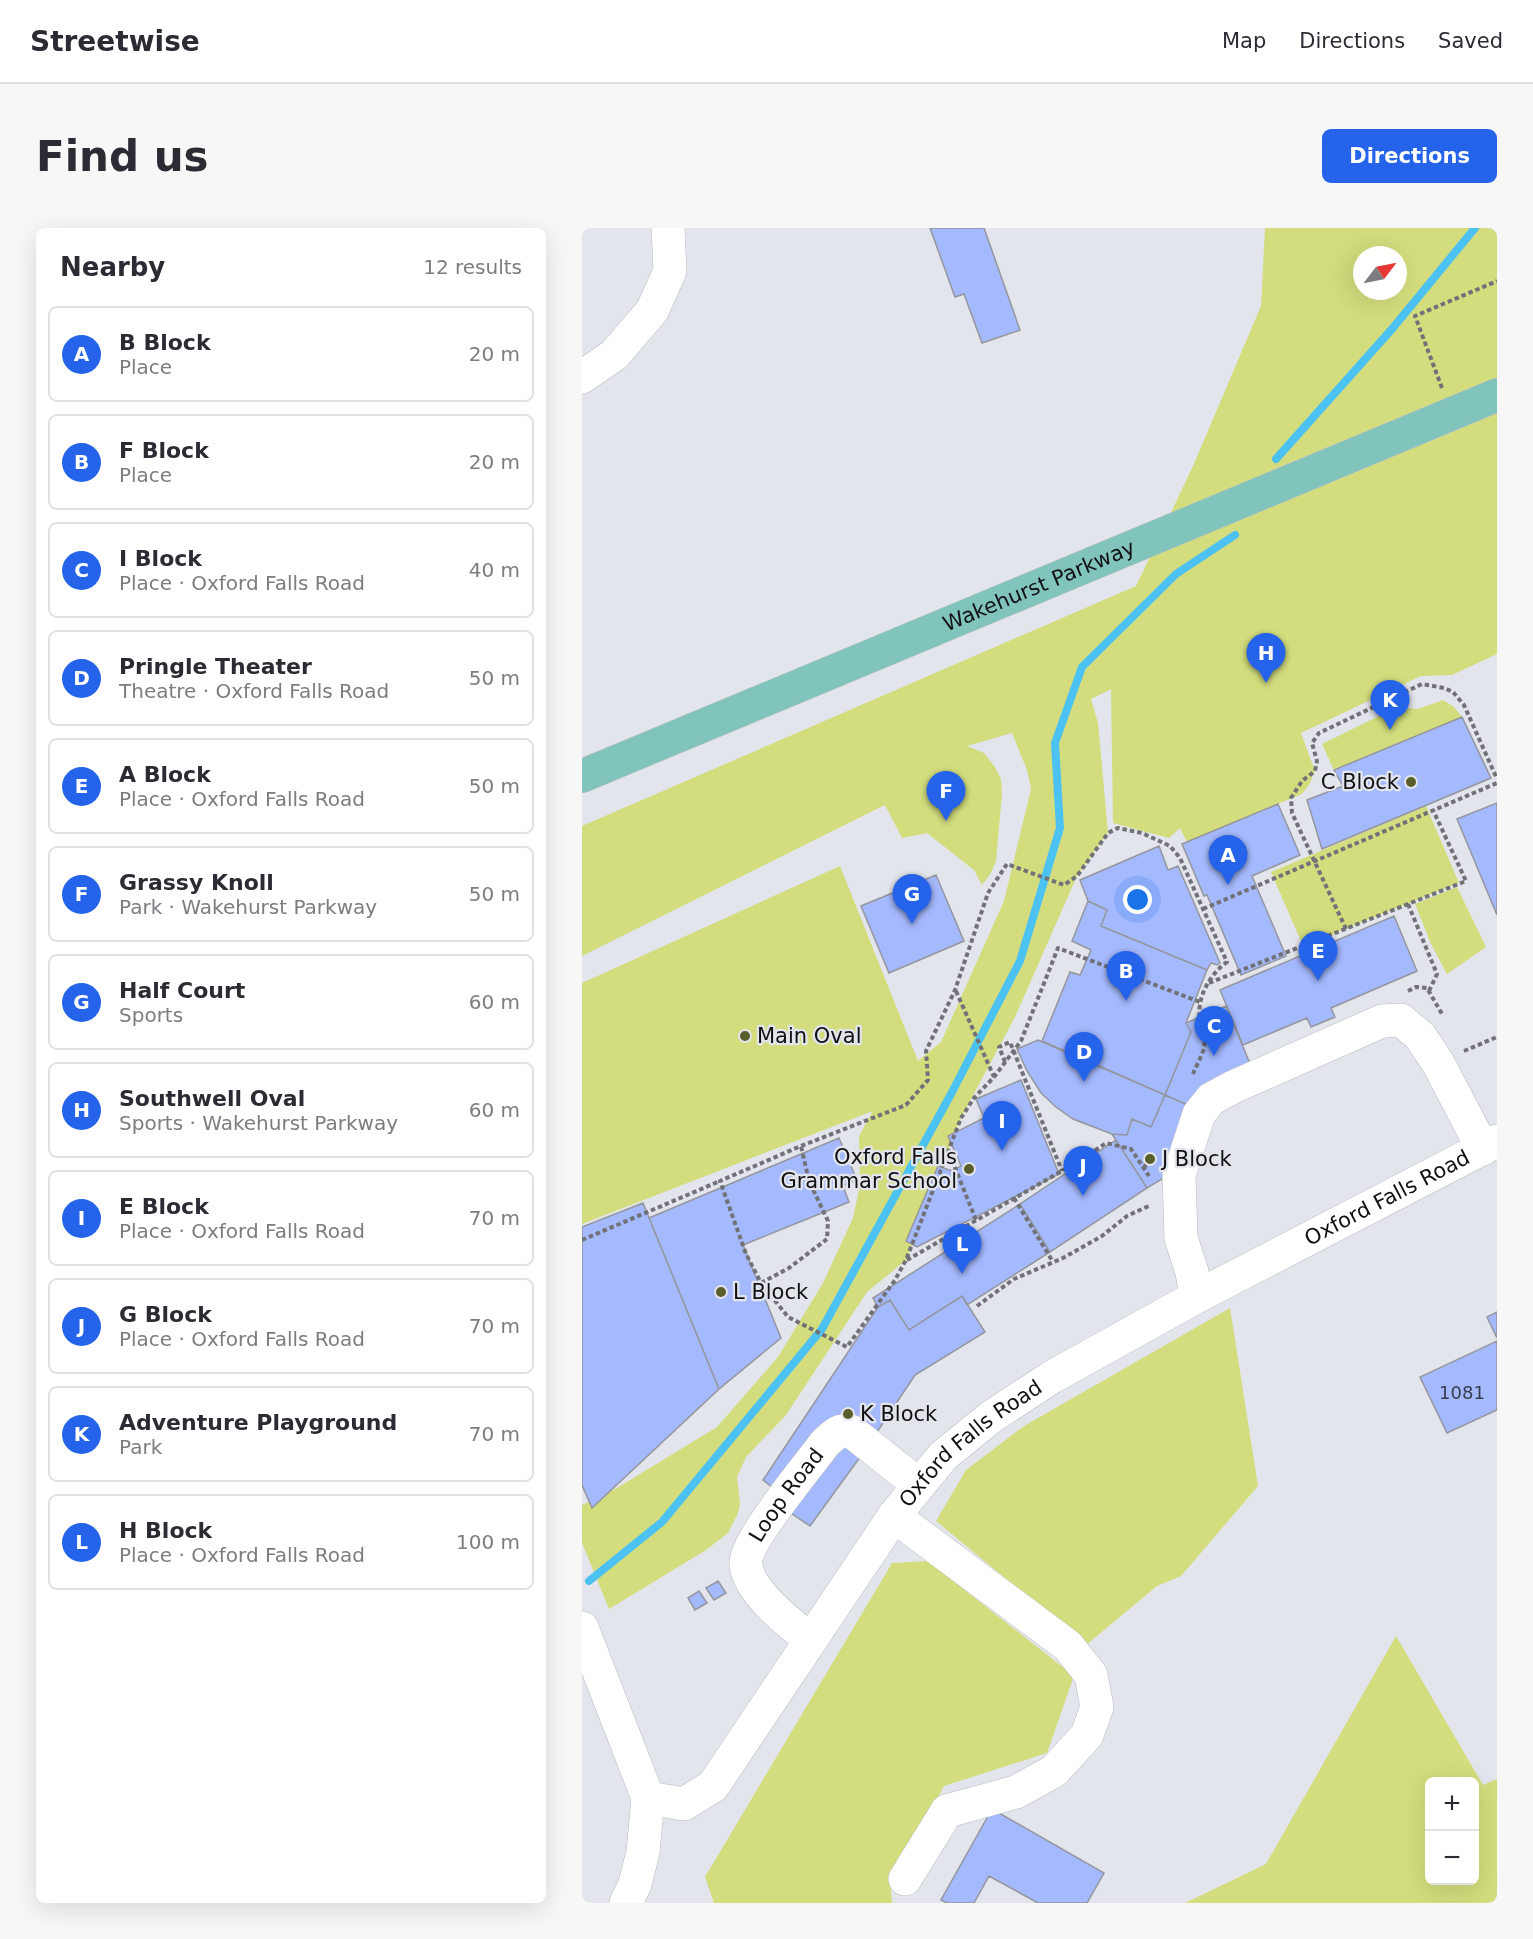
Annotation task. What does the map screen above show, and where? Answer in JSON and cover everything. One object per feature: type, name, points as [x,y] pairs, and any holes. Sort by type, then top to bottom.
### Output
[{"type":"main road","name":"Wakehurst Parkway","points":[[582,776],[1497,395]]},
{"type":"street","points":[[582,377],[614,355],[652,311],[670,271],[668,228]]},
{"type":"street","points":[[1196,1297],[1192,1272],[1181,1238],[1179,1175],[1199,1114],[1211,1099],[1233,1087],[1382,1022],[1401,1020],[1420,1036],[1490,1145]]},
{"type":"street","name":"Oxford Falls Road","points":[[648,1798],[684,1804],[713,1786],[894,1515],[943,1456],[991,1417],[1052,1377],[1196,1297],[1490,1145]]},
{"type":"street","name":"Loop Road","points":[[811,1640],[770,1604],[756,1588],[747,1572],[745,1562],[748,1552],[776,1509],[825,1443],[835,1433],[843,1430],[851,1431],[919,1485]]},
{"type":"street","points":[[894,1515],[1068,1646],[1091,1675],[1097,1707],[1087,1735],[1054,1771],[1016,1792],[947,1811],[905,1879]]},
{"type":"street","points":[[582,1628],[648,1798],[643,1852],[635,1884],[626,1903]]},
{"type":"path","points":[[1453,413],[1415,316],[1497,281]]},
{"type":"path","points":[[1203,909],[1314,861],[1433,810],[1497,781],[1464,705],[1453,692],[1444,688],[1422,684],[1319,733],[1312,743],[1317,761],[1315,771],[1302,781],[1291,798],[1292,813],[1314,861],[1346,929]]},
{"type":"path","points":[[1208,984],[1466,880],[1433,810]]},
{"type":"path","points":[[582,1240],[801,1146],[906,1105],[928,1080],[927,1051],[955,990],[988,893],[1007,864],[1064,885],[1077,876],[1108,833],[1118,828],[1142,832],[1170,846],[1180,858],[1227,962],[1216,970],[1200,1002],[1199,1018],[1204,1034],[1204,1047],[1189,1082]]},
{"type":"path","points":[[1408,904],[1437,974],[1429,991]]},
{"type":"path","points":[[720,1181],[746,1254],[761,1283],[788,1317],[847,1347],[895,1280],[906,1260],[961,1118],[974,1098],[994,1077],[1021,1041],[1058,948],[1200,1002]]},
{"type":"path","points":[[955,990],[994,1077]]},
{"type":"path","points":[[1461,1053],[1497,1037]]},
{"type":"path","points":[[1005,1063],[999,1047],[1010,1042],[1062,1171]]},
{"type":"path","points":[[906,1260],[1062,1171],[1106,1143],[1131,1149],[1149,1177],[1151,1186]]},
{"type":"path","points":[[761,1283],[789,1268],[827,1239],[828,1221],[808,1182],[801,1146]]},
{"type":"path","points":[[1144,1168],[1155,1148]]},
{"type":"path","points":[[948,1152],[976,1220]]},
{"type":"path","points":[[1014,1198],[1053,1262]]},
{"type":"path","points":[[977,1306],[1014,1279],[1053,1262],[1102,1236],[1127,1216],[1154,1204],[1156,1212]]},
{"type":"green space","points":[[1265,228],[1497,228],[1497,654],[1452,675],[1421,676],[1301,733],[1315,771],[1302,794],[1187,842],[1180,828],[1169,838],[1113,823],[1111,689],[1091,699],[1098,723],[1108,833],[1077,876],[1015,1017],[961,1118],[906,1260],[867,1292],[786,1415],[746,1457],[737,1477],[740,1503],[738,1513],[728,1533],[706,1550],[609,1609],[582,1543],[582,1505],[617,1488],[717,1427],[778,1357],[823,1283],[853,1218],[860,1185],[859,1136],[873,1111],[582,1224],[582,983],[840,866],[918,1061],[941,1042],[1004,901],[1031,789],[1027,770],[1012,733],[967,746],[984,753],[1001,779],[1002,794],[996,861],[982,885],[974,870],[927,833],[902,838],[885,805],[582,956],[582,826],[1136,586],[1193,466],[1261,306]]},
{"type":"green space","points":[[1443,700],[1454,707],[1462,717],[1334,770],[1322,744],[1381,715],[1407,708],[1418,709]]},
{"type":"green space","points":[[1426,806],[1459,883],[1303,946],[1271,872]]},
{"type":"green space","points":[[1457,887],[1486,947],[1447,974],[1431,944],[1415,904]]},
{"type":"green space","points":[[1230,1308],[1258,1486],[1181,1576],[1157,1586],[1086,1645],[936,1521],[966,1470],[1024,1426]]},
{"type":"green space","points":[[928,1561],[1074,1676],[1047,1753],[944,1786],[891,1890],[892,1903],[714,1903],[705,1877],[892,1563]]},
{"type":"green space","points":[[1396,1636],[1478,1777],[1425,1777],[1425,1885],[1479,1885],[1479,1778],[1483,1785],[1497,1779],[1497,1903],[1185,1903],[1266,1864]]},
{"type":"building","points":[[930,228],[984,228],[1020,330],[982,343],[964,294],[955,297]]},
{"type":"building","name":"C Block","points":[[1462,717],[1491,778],[1322,849],[1307,800],[1343,786],[1334,770]]},
{"type":"building","points":[[1497,803],[1497,915],[1457,819]]},
{"type":"building","points":[[1278,804],[1300,855],[1252,876],[1286,956],[1241,975],[1207,895],[1204,896],[1182,844]]},
{"type":"building","points":[[1159,846],[1168,870],[1178,866],[1220,963],[1217,965],[1211,963],[1207,970],[1101,926],[1107,910],[1088,901],[1080,880]]},
{"type":"building","points":[[936,875],[964,941],[889,973],[861,906]]},
{"type":"building","points":[[1088,901],[1107,910],[1101,926],[1207,970],[1186,1023],[1191,1032],[1165,1095],[1042,1041],[1070,972],[1080,975],[1091,950],[1072,941]]},
{"type":"building","points":[[1394,916],[1417,971],[1331,1008],[1335,1017],[1311,1027],[1307,1018],[1243,1045],[1220,990]]},
{"type":"building","points":[[1226,1006],[1251,1066],[1192,1107],[1165,1095],[1191,1032],[1186,1023]]},
{"type":"building","points":[[1038,1040],[1165,1095],[1151,1127],[1132,1119],[1127,1135],[1112,1134],[1073,1119],[1056,1107],[1041,1093],[1017,1049]]},
{"type":"building","points":[[1021,1080],[1059,1174],[917,1247],[906,1241],[938,1166],[952,1171],[961,1166],[948,1136],[984,1118],[976,1099]]},
{"type":"building","name":"J Block","points":[[1165,1095],[1192,1107],[1162,1179],[1147,1188],[1112,1134],[1127,1135],[1132,1119],[1151,1127]]},
{"type":"building","name":"L Block","points":[[839,1138],[857,1180],[843,1186],[849,1202],[743,1245],[781,1338],[719,1389],[649,1218]]},
{"type":"building","points":[[1116,1140],[1147,1188],[1050,1252],[1020,1204]]},
{"type":"building","points":[[643,1203],[719,1389],[592,1508],[582,1485],[582,1227]]},
{"type":"building","points":[[1020,1204],[1050,1252],[967,1305],[962,1296],[909,1330],[890,1300],[878,1307],[873,1298]]},
{"type":"building","name":"K Block","points":[[962,1296],[985,1332],[915,1375],[863,1453],[810,1526],[769,1498],[776,1490],[763,1480],[878,1307],[890,1300],[909,1330]]},
{"type":"building","points":[[1497,1312],[1497,1338],[1487,1317]]},
{"type":"building","points":[[1497,1341],[1497,1410],[1447,1433],[1420,1377]]},
{"type":"building","points":[[718,1581],[726,1593],[714,1600],[706,1588]]},
{"type":"building","points":[[699,1591],[707,1603],[695,1610],[688,1598]]},
{"type":"building","points":[[992,1809],[1104,1873],[1087,1903],[1038,1903],[989,1876],[974,1903],[947,1903],[941,1900]]},
{"type":"waterway","points":[[1276,459],[1392,329],[1475,228]]},
{"type":"waterway","points":[[589,1581],[662,1522],[822,1329],[951,1094],[1020,961],[1060,828],[1055,743],[1082,667],[1176,574],[1235,535]]},
{"type":"place","name":"Southwell Oval","points":[[1266,683]]},
{"type":"place","name":"Adventure Playground","points":[[1390,730]]},
{"type":"place","name":"C Block","points":[[1411,782]]},
{"type":"place","name":"Grassy Knoll","points":[[946,821]]},
{"type":"place","name":"B Block","points":[[1228,885]]},
{"type":"place","name":"Half Court","points":[[912,924]]},
{"type":"place","name":"A Block","points":[[1318,981]]},
{"type":"place","name":"F Block","points":[[1126,1001]]},
{"type":"place","name":"Main Oval","points":[[745,1036]]},
{"type":"place","name":"I Block","points":[[1214,1056]]},
{"type":"place","name":"Pringle Theater","points":[[1084,1082]]},
{"type":"place","name":"E Block","points":[[1002,1151]]},
{"type":"place","name":"J Block","points":[[1150,1159]]},
{"type":"place","name":"Oxford Falls Grammar School","points":[[969,1169]]},
{"type":"place","name":"G Block","points":[[1083,1196]]},
{"type":"place","name":"H Block","points":[[962,1274]]},
{"type":"place","name":"L Block","points":[[721,1292]]},
{"type":"place","name":"K Block","points":[[848,1414]]}]
